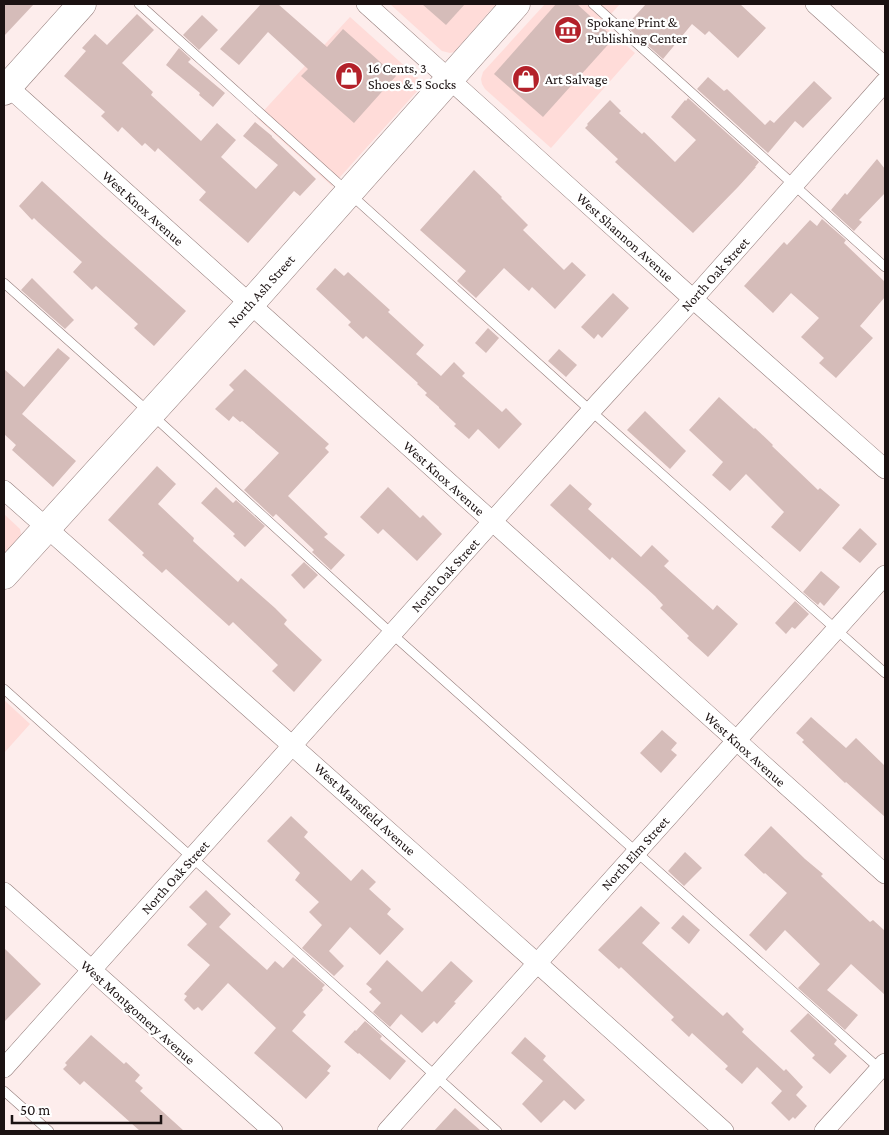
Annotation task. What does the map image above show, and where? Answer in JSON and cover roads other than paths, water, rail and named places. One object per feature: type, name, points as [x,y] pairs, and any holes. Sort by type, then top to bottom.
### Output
[{"type":"main road","points":[[5,87],[82,4]]},
{"type":"main road","name":"North Ash Street","points":[[4,575],[250,304],[516,4]]},
{"type":"street","name":"West Shannon Avenue","points":[[366,4],[885,469]]},
{"type":"street","points":[[815,4],[885,66]]},
{"type":"street","name":"North Oak Street","points":[[4,1068],[591,411],[694,299],[885,82]]},
{"type":"street","name":"West Knox Avenue","points":[[5,87],[250,304],[885,874]]},
{"type":"street","name":"West Mansfield Avenue","points":[[4,490],[537,962],[724,1131]]},
{"type":"street","name":"North Elm Street","points":[[387,1131],[885,575]]},
{"type":"street","name":"West Montgomery Avenue","points":[[4,892],[273,1131]]},
{"type":"street","points":[[824,1131],[884,1068]]},
{"type":"lane","points":[[139,4],[885,673]]},
{"type":"lane","points":[[594,4],[885,267]]},
{"type":"lane","points":[[4,284],[150,413],[392,634],[636,852],[884,1068]]},
{"type":"lane","points":[[4,689],[496,1131]]},
{"type":"lane","points":[[4,1091],[49,1131]]},
{"type":"place","name":"Spokane Print & Publishing Center","points":[[568,30]]},
{"type":"place","name":"16 Cents, 3 Shoes & 5 Socks","points":[[349,76]]},
{"type":"place","name":"Art Salvage","points":[[526,79]]}]
